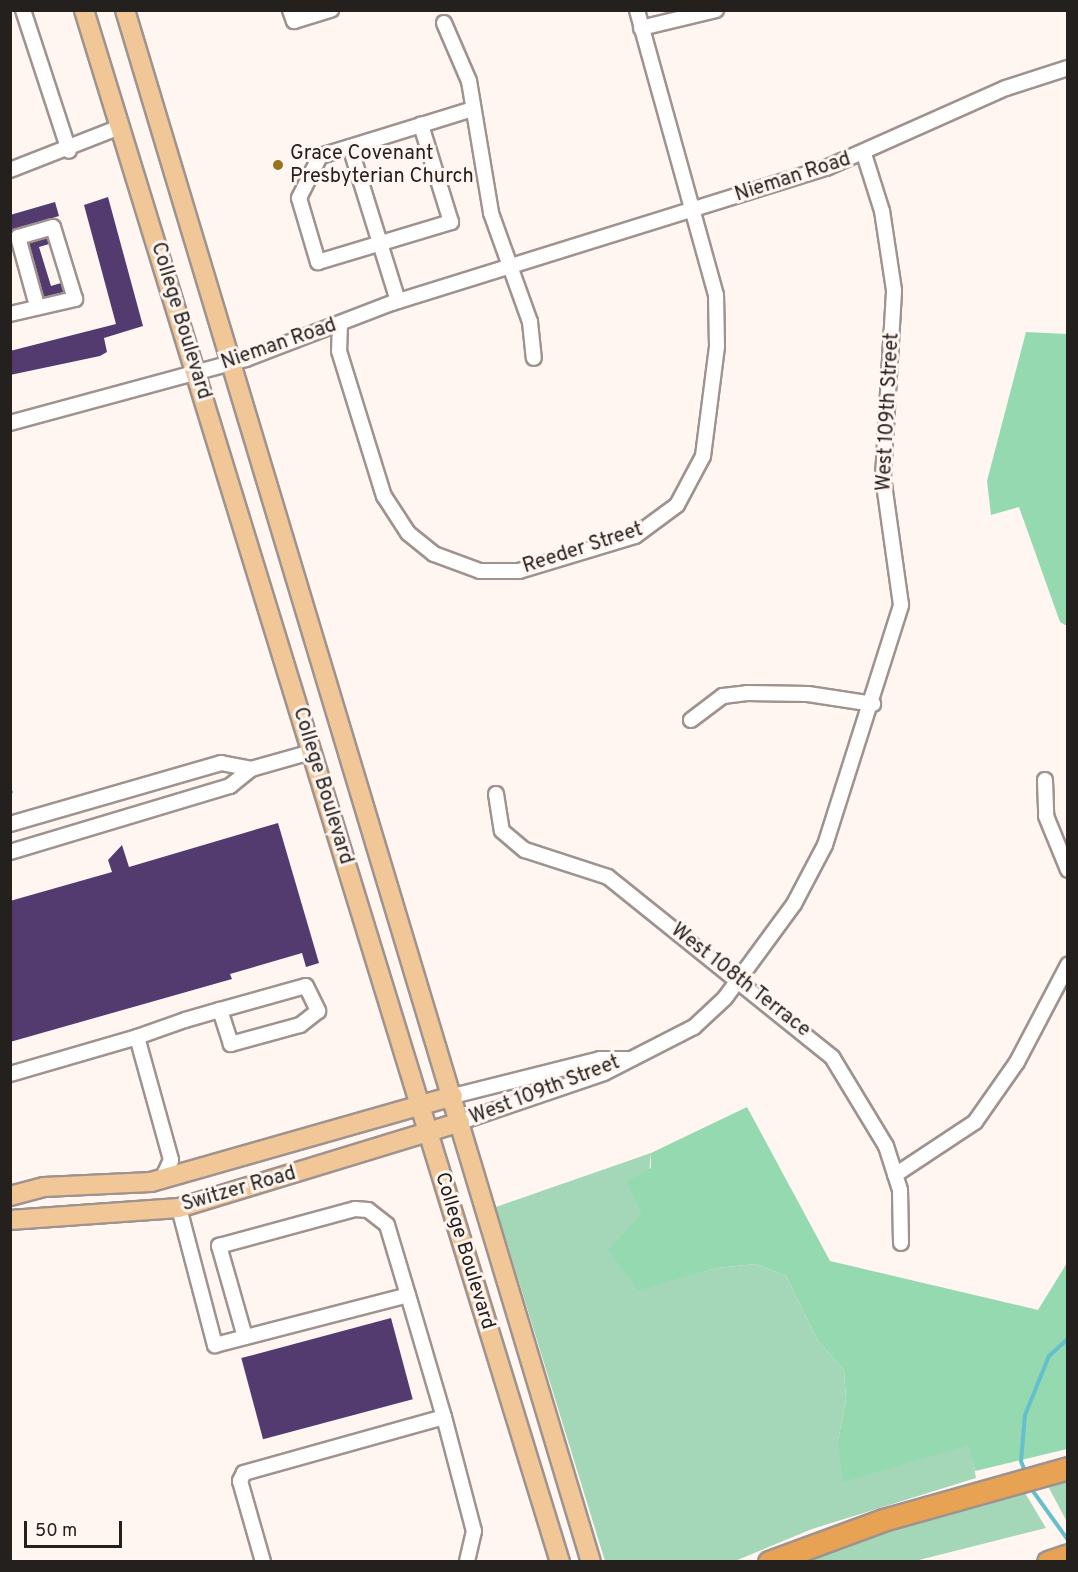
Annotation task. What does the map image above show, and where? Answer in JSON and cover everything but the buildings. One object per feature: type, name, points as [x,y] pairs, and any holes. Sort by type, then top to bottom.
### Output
[{"type":"highway","points":[[769,1562],[960,1497],[1068,1468]]},
{"type":"highway","points":[[1048,1562],[1068,1555]]},
{"type":"main road","name":"College Boulevard","points":[[84,10],[560,1562]]},
{"type":"main road","name":"College Boulevard","points":[[125,10],[453,1096],[591,1562]]},
{"type":"main road","name":"Switzer Road","points":[[10,1196],[45,1187],[162,1179],[453,1096]]},
{"type":"main road","name":"Switzer Road","points":[[10,1220],[173,1209],[460,1122]]},
{"type":"main road","points":[[162,1179],[173,1209]]},
{"type":"street","points":[[23,10],[69,151]]},
{"type":"street","points":[[290,10],[294,21],[331,10]]},
{"type":"street","points":[[637,10],[694,210]]},
{"type":"street","points":[[641,28],[716,10]]},
{"type":"street","points":[[444,23],[462,60],[491,213],[530,322],[534,358]]},
{"type":"street","name":"Nieman Road","points":[[10,423],[232,363],[398,301],[694,210],[864,154],[1006,88],[1068,68]]},
{"type":"street","points":[[421,125],[451,222],[318,262],[299,198],[320,156],[473,109]]},
{"type":"street","points":[[11,168],[69,151],[120,127]]},
{"type":"street","points":[[350,147],[398,301]]},
{"type":"street","name":"West 109th Street","points":[[460,1122],[540,1096],[629,1059],[694,1027],[738,980],[794,904],[820,855],[897,629],[901,582],[883,477],[894,290],[882,211],[864,154]]},
{"type":"street","name":"Reeder Street","points":[[340,324],[339,351],[384,496],[408,533],[434,555],[480,571],[519,571],[635,536],[678,505],[703,456],[718,329],[712,275],[694,210]]},
{"type":"street","points":[[10,314],[75,299],[53,227],[18,237],[37,306]]},
{"type":"street","points":[[691,720],[723,696],[747,693],[808,694],[873,704]]},
{"type":"street","points":[[10,852],[230,786],[250,769],[311,752]]},
{"type":"street","points":[[10,824],[221,763],[250,769]]},
{"type":"street","points":[[1045,780],[1046,816],[1068,870]]},
{"type":"street","name":"West 108th Terrace","points":[[496,794],[502,831],[525,850],[608,877],[809,1035],[839,1066],[872,1116],[895,1175],[901,1242]]},
{"type":"street","points":[[82,805],[89,828]]},
{"type":"street","points":[[895,1175],[975,1122],[1017,1062],[1068,965]]},
{"type":"street","points":[[10,1074],[220,1010],[306,986],[318,1011],[300,1025],[231,1044],[220,1010]]},
{"type":"street","points":[[137,1037],[171,1160],[162,1179]]},
{"type":"street","name":"West 109th Street","points":[[453,1096],[600,1059],[629,1059]]},
{"type":"street","points":[[534,1076],[540,1096]]},
{"type":"street","points":[[173,1209],[214,1345],[408,1295]]},
{"type":"street","points":[[245,1337],[219,1245],[355,1209],[368,1210],[387,1225],[444,1417],[474,1531],[466,1562]]},
{"type":"street","points":[[263,1562],[240,1482],[244,1473],[444,1417]]},
{"type":"green space","points":[[1026,332],[1067,334],[1067,626],[1060,622],[1019,507],[991,515],[987,481]]},
{"type":"green space","points":[[747,1107],[830,1261],[1038,1310],[1067,1263],[1067,1449],[975,1471],[969,1445],[843,1482],[838,1440],[846,1400],[844,1370],[818,1341],[786,1276],[756,1264],[717,1268],[638,1290],[608,1250],[642,1214],[626,1182],[651,1168],[651,1153]]},
{"type":"green space","points":[[651,1153],[638,1289],[717,1268],[756,1264],[786,1276],[818,1341],[844,1370],[846,1400],[838,1440],[970,1445],[976,1478],[812,1529],[735,1561],[605,1561],[496,1207]]},
{"type":"green space","points":[[1068,1480],[1067,1522],[1048,1486]]},
{"type":"green space","points":[[1025,1493],[1046,1528],[915,1561],[803,1562],[888,1531]]},
{"type":"waterway","points":[[1026,1474],[1021,1461],[1025,1415],[1049,1356],[1068,1339]]},
{"type":"waterway","points":[[1030,1487],[1068,1540]]},
{"type":"place","name":"Grace Covenant Presbyterian Church","points":[[278,165]]}]
